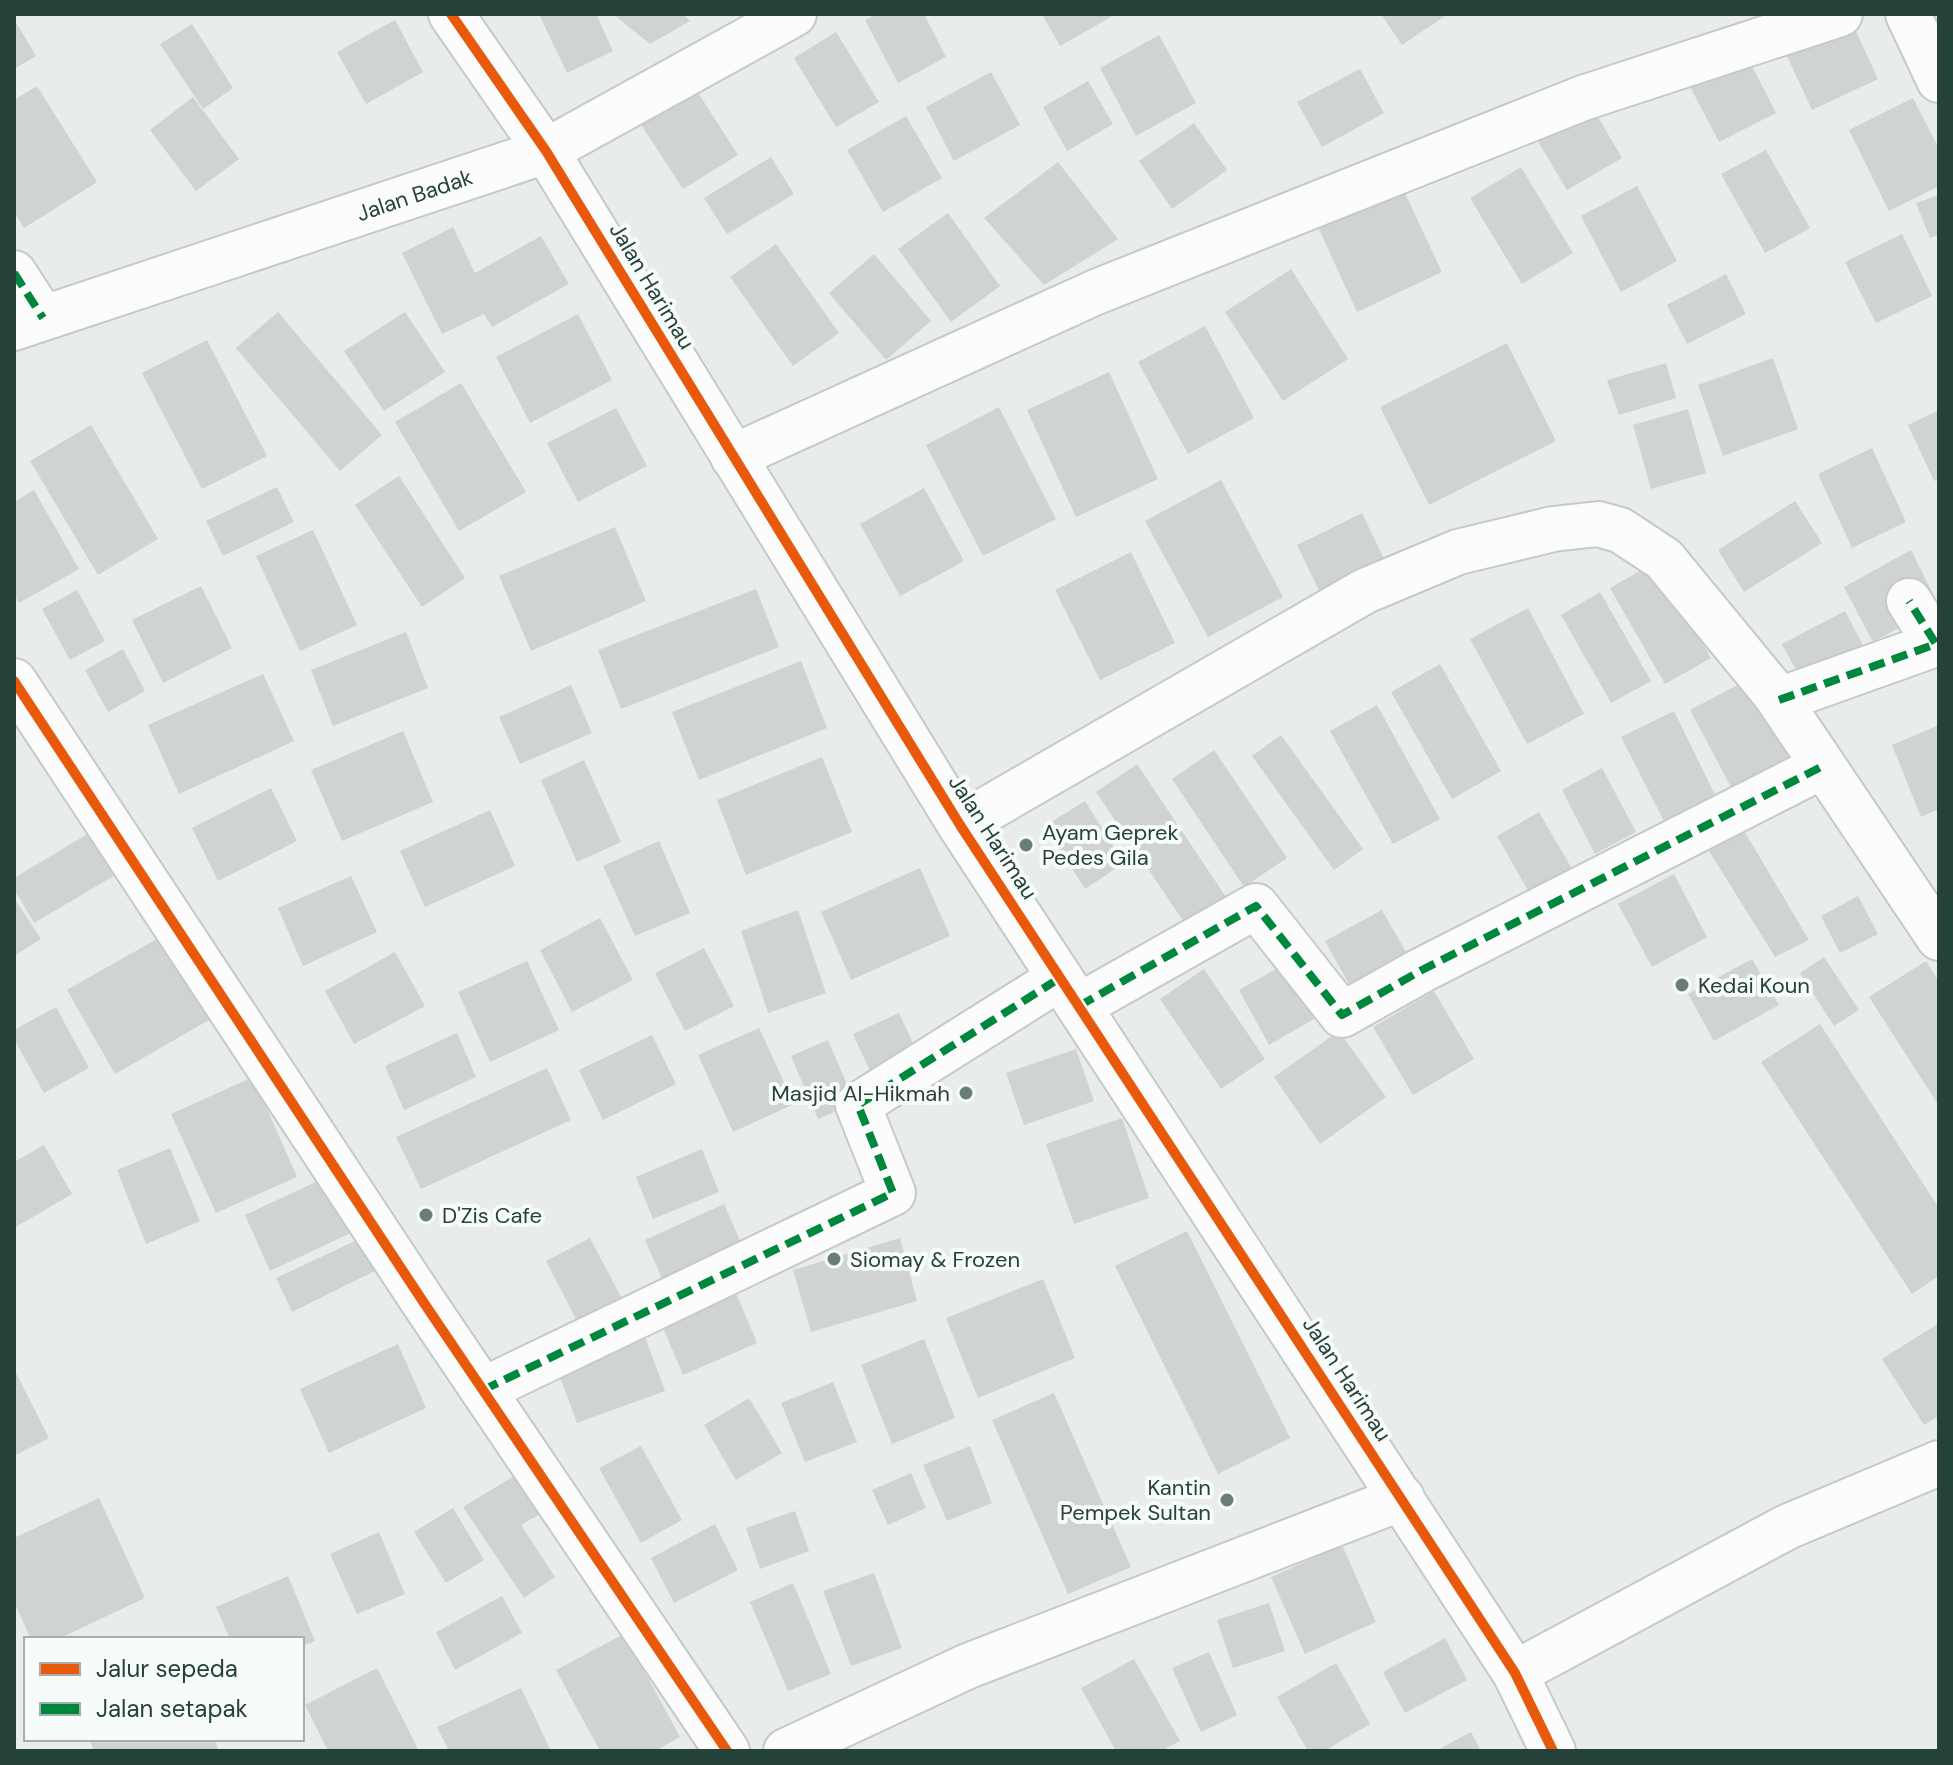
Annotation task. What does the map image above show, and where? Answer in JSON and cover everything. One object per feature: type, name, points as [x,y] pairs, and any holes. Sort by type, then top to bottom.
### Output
[{"type":"street","name":"Jalan Harimau","points":[[451,14],[546,151],[960,825],[1515,1673],[1553,1751]]},
{"type":"street","name":"Jalan Badak","points":[[28,323],[546,151],[794,14]]},
{"type":"street","points":[[733,457],[1140,274],[1583,98],[1840,14]]},
{"type":"street","points":[[1908,14],[1939,80]]},
{"type":"street","points":[[14,273],[28,323]]},
{"type":"street","points":[[960,825],[1365,591],[1458,552],[1553,529],[1598,524],[1620,530],[1664,559],[1779,700],[1939,938]]},
{"type":"street","points":[[1779,700],[1936,644],[1909,601]]},
{"type":"street","points":[[14,681],[483,1390],[727,1751]]},
{"type":"street","points":[[483,1390],[893,1193],[858,1105],[1069,992],[1256,906],[1342,1015],[1422,970],[1823,766]]},
{"type":"street","points":[[1515,1673],[1787,1527],[1939,1463]]},
{"type":"street","points":[[786,1751],[968,1666],[1402,1498]]},
{"type":"building","points":[[539,14],[596,14],[613,51],[567,73]]},
{"type":"building","points":[[613,14],[683,14],[690,21],[650,44]]},
{"type":"building","points":[[877,14],[924,14],[946,57],[898,83],[865,20]]},
{"type":"building","points":[[1042,14],[1116,14],[1060,46]]},
{"type":"building","points":[[1381,14],[1448,14],[1402,45]]},
{"type":"building","points":[[14,19],[36,56],[14,69]]},
{"type":"building","points":[[395,20],[423,72],[366,104],[337,52]]},
{"type":"building","points":[[1852,23],[1878,79],[1812,110],[1786,54]]},
{"type":"building","points":[[192,24],[233,88],[203,109],[160,44]]},
{"type":"building","points":[[836,32],[879,102],[836,127],[794,58]]},
{"type":"building","points":[[1159,35],[1196,103],[1136,136],[1100,68]]},
{"type":"building","points":[[1744,50],[1776,113],[1719,142],[1686,79]]},
{"type":"building","points":[[1360,69],[1384,113],[1322,147],[1297,102]]},
{"type":"building","points":[[991,72],[1020,125],[954,161],[926,107]]},
{"type":"building","points":[[688,77],[738,155],[683,189],[633,112]]},
{"type":"building","points":[[1088,81],[1113,124],[1067,151],[1043,107]]},
{"type":"building","points":[[37,86],[97,182],[24,228],[14,211],[14,100]]},
{"type":"building","points":[[193,97],[239,159],[196,191],[150,130]]},
{"type":"building","points":[[1913,98],[1939,149],[1939,186],[1889,211],[1849,130]]},
{"type":"building","points":[[1591,105],[1622,158],[1567,190],[1536,138]]},
{"type":"building","points":[[906,116],[942,178],[883,212],[847,150]]},
{"type":"building","points":[[1194,123],[1227,170],[1172,209],[1139,161]]},
{"type":"building","points":[[1766,150],[1810,228],[1765,253],[1721,174]]},
{"type":"building","points":[[771,157],[794,194],[727,234],[704,198]]},
{"type":"building","points":[[1058,162],[1118,239],[1044,285],[984,218]]},
{"type":"building","points":[[1521,167],[1573,253],[1522,284],[1470,198]]},
{"type":"building","points":[[1401,185],[1442,272],[1357,312],[1317,225]]},
{"type":"building","points":[[1637,186],[1677,261],[1621,292],[1581,216]]},
{"type":"building","points":[[1939,195],[1939,235],[1930,238],[1916,203]]},
{"type":"building","points":[[948,213],[1000,286],[951,322],[898,249]]},
{"type":"building","points":[[453,227],[475,273],[541,236],[569,284],[492,327],[484,314],[442,334],[402,253]]},
{"type":"building","points":[[1902,234],[1932,296],[1876,323],[1845,262]]},
{"type":"building","points":[[776,244],[839,333],[793,366],[730,277]]},
{"type":"building","points":[[874,254],[931,321],[886,360],[829,293]]},
{"type":"building","points":[[1291,269],[1348,359],[1283,401],[1225,312]]},
{"type":"building","points":[[1726,274],[1746,314],[1687,344],[1667,305]]},
{"type":"building","points":[[278,312],[382,435],[340,471],[236,348]]},
{"type":"building","points":[[405,312],[445,372],[384,411],[344,351]]},
{"type":"building","points":[[578,314],[612,380],[530,423],[496,357]]},
{"type":"building","points":[[1205,326],[1254,418],[1188,454],[1138,362]]},
{"type":"building","points":[[207,340],[267,456],[202,489],[142,373]]},
{"type":"building","points":[[1507,343],[1556,441],[1429,505],[1380,407]]},
{"type":"building","points":[[1773,358],[1798,429],[1723,456],[1698,385]]},
{"type":"building","points":[[1666,363],[1676,398],[1619,415],[1607,380]]},
{"type":"building","points":[[1109,372],[1158,479],[1076,517],[1027,410]]},
{"type":"building","points":[[461,383],[526,492],[459,531],[395,422]]},
{"type":"building","points":[[999,407],[1056,519],[983,556],[926,445]]},
{"type":"building","points":[[616,408],[647,466],[578,502],[547,443]]},
{"type":"building","points":[[1688,409],[1706,473],[1651,489],[1633,425]]},
{"type":"building","points":[[1939,410],[1939,479],[1934,481],[1908,425]]},
{"type":"building","points":[[91,425],[158,539],[98,575],[30,461]]},
{"type":"building","points":[[1872,448],[1906,522],[1852,548],[1818,474]]},
{"type":"building","points":[[399,476],[465,578],[422,607],[355,505]]},
{"type":"building","points":[[1221,480],[1283,597],[1208,637],[1145,521]]},
{"type":"building","points":[[277,487],[294,522],[223,556],[206,521]]},
{"type":"building","points":[[924,488],[964,561],[900,596],[860,524]]},
{"type":"building","points":[[34,490],[79,569],[19,603],[14,594],[14,502]]},
{"type":"building","points":[[1795,501],[1822,543],[1744,592],[1718,550]]},
{"type":"building","points":[[1362,513],[1391,574],[1326,605],[1297,545]]},
{"type":"building","points":[[615,527],[646,601],[531,651],[499,576]]},
{"type":"building","points":[[313,530],[357,625],[300,651],[256,556]]},
{"type":"building","points":[[1911,550],[1939,606],[1873,642],[1844,587]]},
{"type":"building","points":[[1131,552],[1175,643],[1100,680],[1055,590]]},
{"type":"building","points":[[1657,561],[1711,658],[1665,684],[1610,588]]},
{"type":"building","points":[[201,586],[232,648],[163,683],[132,620]]},
{"type":"building","points":[[756,589],[779,647],[621,709],[598,650]]},
{"type":"building","points":[[77,590],[105,641],[70,660],[42,609]]},
{"type":"building","points":[[1600,592],[1651,681],[1611,703],[1561,615]]},
{"type":"building","points":[[1528,608],[1584,714],[1527,744],[1470,639]]},
{"type":"building","points":[[1845,611],[1875,668],[1813,702],[1782,644]]},
{"type":"building","points":[[406,632],[428,688],[333,726],[311,670]]},
{"type":"building","points":[[123,649],[145,691],[108,712],[85,670]]},
{"type":"building","points":[[801,661],[827,728],[699,780],[672,712]]},
{"type":"building","points":[[1440,664],[1501,771],[1452,799],[1391,692]]},
{"type":"building","points":[[263,674],[294,741],[179,794],[148,725]]},
{"type":"building","points":[[1751,678],[1792,756],[1731,787],[1690,710]]},
{"type":"building","points":[[571,685],[592,733],[520,764],[499,717]]},
{"type":"building","points":[[1377,705],[1440,819],[1393,844],[1330,731]]},
{"type":"building","points":[[1674,711],[1716,797],[1665,823],[1621,737]]},
{"type":"building","points":[[1939,725],[1939,809],[1921,817],[1892,745]]},
{"type":"building","points":[[403,731],[433,802],[342,841],[311,770]]},
{"type":"building","points":[[1281,735],[1363,849],[1334,870],[1252,756]]},
{"type":"building","points":[[1214,750],[1287,858],[1244,887],[1172,779]]},
{"type":"building","points":[[822,757],[852,832],[746,875],[717,800]]},
{"type":"building","points":[[584,760],[621,842],[577,862],[541,780]]},
{"type":"building","points":[[1137,764],[1230,903],[1190,931],[1096,792]]},
{"type":"building","points":[[1602,768],[1636,832],[1595,854],[1562,790]]},
{"type":"building","points":[[271,788],[297,841],[218,881],[192,828]]},
{"type":"building","points":[[1085,801],[1124,863],[1085,889],[1045,826]]},
{"type":"building","points":[[490,810],[515,866],[425,907],[400,851]]},
{"type":"building","points":[[1539,812],[1582,886],[1539,910],[1497,836]]},
{"type":"building","points":[[96,829],[122,871],[34,923],[14,889],[14,878]]},
{"type":"building","points":[[1743,829],[1809,940],[1775,957],[1709,851]]},
{"type":"building","points":[[659,841],[690,913],[635,936],[603,866]]},
{"type":"building","points":[[920,868],[950,936],[851,980],[821,912]]},
{"type":"building","points":[[1674,874],[1707,937],[1652,967],[1618,904]]},
{"type":"building","points":[[351,876],[377,932],[303,966],[278,908]]},
{"type":"building","points":[[1858,896],[1878,934],[1840,953],[1821,916]]},
{"type":"building","points":[[14,898],[41,939],[14,956]]},
{"type":"building","points":[[798,910],[826,993],[768,1013],[741,931]]},
{"type":"building","points":[[1382,910],[1410,959],[1353,991],[1325,941]]},
{"type":"building","points":[[600,918],[633,980],[572,1012],[540,950]]},
{"type":"building","points":[[162,936],[209,1020],[115,1074],[67,990]]},
{"type":"building","points":[[704,948],[734,1006],[685,1031],[655,973]]},
{"type":"building","points":[[395,952],[425,1006],[354,1044],[325,991]]},
{"type":"building","points":[[1824,957],[1859,1010],[1834,1026],[1800,973]]},
{"type":"building","points":[[1752,959],[1779,1005],[1714,1041],[1688,994]]},
{"type":"building","points":[[527,961],[559,1030],[490,1062],[458,992]]},
{"type":"building","points":[[1926,961],[1939,982],[1939,1106],[1869,997]]},
{"type":"building","points":[[1288,962],[1319,1016],[1269,1045],[1239,990]]},
{"type":"building","points":[[1204,969],[1265,1059],[1221,1089],[1160,999]]},
{"type":"building","points":[[1434,991],[1474,1059],[1413,1095],[1373,1027]]},
{"type":"building","points":[[56,1007],[89,1068],[44,1093],[14,1039],[14,1030]]},
{"type":"building","points":[[899,1013],[924,1067],[878,1088],[853,1034]]},
{"type":"building","points":[[1820,1024],[1939,1208],[1939,1276],[1912,1294],[1761,1062]]},
{"type":"building","points":[[759,1028],[794,1104],[733,1132],[698,1055]]},
{"type":"building","points":[[1339,1031],[1386,1097],[1320,1144],[1274,1077]]},
{"type":"building","points":[[457,1033],[476,1077],[404,1110],[385,1066]]},
{"type":"building","points":[[652,1035],[676,1084],[603,1120],[579,1070]]},
{"type":"building","points":[[828,1040],[855,1103],[818,1119],[791,1056]]},
{"type":"building","points":[[1076,1049],[1094,1101],[1024,1125],[1006,1073]]},
{"type":"building","points":[[547,1068],[571,1120],[421,1189],[396,1137]]},
{"type":"building","points":[[253,1077],[297,1177],[216,1213],[171,1114]]},
{"type":"building","points":[[1122,1118],[1149,1198],[1074,1224],[1046,1144]]},
{"type":"building","points":[[44,1145],[72,1194],[14,1228],[14,1162]]},
{"type":"building","points":[[170,1148],[200,1221],[146,1244],[117,1170]]},
{"type":"building","points":[[702,1149],[719,1192],[653,1219],[636,1177]]},
{"type":"building","points":[[331,1175],[357,1230],[270,1271],[245,1215]]},
{"type":"building","points":[[724,1204],[743,1248],[664,1283],[645,1240]]},
{"type":"building","points":[[1187,1231],[1290,1438],[1218,1474],[1115,1266]]},
{"type":"building","points":[[368,1235],[379,1269],[292,1312],[276,1278]]},
{"type":"building","points":[[590,1238],[621,1297],[577,1321],[546,1261]]},
{"type":"building","points":[[900,1238],[917,1301],[811,1332],[793,1270]]},
{"type":"building","points":[[1043,1279],[1075,1358],[978,1398],[946,1318]]},
{"type":"building","points":[[731,1281],[757,1343],[683,1375],[657,1313]]},
{"type":"building","points":[[1939,1323],[1939,1416],[1924,1425],[1882,1359]]},
{"type":"building","points":[[641,1326],[665,1391],[577,1423],[553,1358]]},
{"type":"building","points":[[924,1339],[955,1418],[892,1444],[861,1365]]},
{"type":"building","points":[[398,1344],[426,1408],[329,1453],[300,1389]]},
{"type":"building","points":[[14,1369],[49,1438],[14,1456]]},
{"type":"building","points":[[833,1382],[857,1442],[805,1462],[781,1403]]},
{"type":"building","points":[[1054,1393],[1131,1567],[1068,1594],[992,1420]]},
{"type":"building","points":[[749,1398],[782,1453],[736,1480],[704,1425]]},
{"type":"building","points":[[641,1446],[682,1520],[641,1543],[599,1468]]},
{"type":"building","points":[[970,1446],[992,1503],[947,1521],[923,1465]]},
{"type":"building","points":[[519,1473],[542,1513],[521,1525],[555,1577],[524,1598],[463,1507]]},
{"type":"building","points":[[911,1473],[926,1508],[888,1525],[872,1490]]},
{"type":"building","points":[[99,1498],[145,1598],[62,1637],[30,1637],[14,1602],[14,1538]]},
{"type":"building","points":[[453,1508],[484,1560],[446,1583],[414,1532]]},
{"type":"building","points":[[795,1511],[809,1551],[760,1569],[746,1528]]},
{"type":"building","points":[[715,1524],[738,1570],[674,1603],[651,1558]]},
{"type":"building","points":[[379,1532],[405,1594],[357,1614],[330,1554]]},
{"type":"building","points":[[1342,1545],[1376,1622],[1305,1654],[1271,1577]]},
{"type":"building","points":[[874,1573],[902,1648],[851,1666],[823,1591]]},
{"type":"building","points":[[288,1576],[315,1641],[304,1645],[304,1637],[229,1637],[216,1607]]},
{"type":"building","points":[[793,1583],[831,1674],[788,1691],[750,1602]]},
{"type":"building","points":[[502,1596],[522,1633],[455,1670],[436,1632]]},
{"type":"building","points":[[1269,1603],[1285,1651],[1233,1668],[1217,1620]]},
{"type":"building","points":[[624,1634],[680,1737],[655,1751],[600,1751],[556,1670]]},
{"type":"building","points":[[1445,1638],[1467,1680],[1405,1713],[1383,1672]]},
{"type":"building","points":[[1209,1652],[1237,1715],[1201,1732],[1172,1668]]},
{"type":"building","points":[[1134,1659],[1180,1741],[1161,1751],[1116,1751],[1081,1688]]},
{"type":"building","points":[[1336,1663],[1370,1724],[1324,1751],[1308,1751],[1277,1697]]},
{"type":"building","points":[[377,1668],[419,1751],[328,1751],[305,1705]]},
{"type":"building","points":[[521,1688],[551,1751],[449,1751],[437,1727]]},
{"type":"building","points":[[1471,1732],[1481,1751],[1436,1751]]},
{"type":"building","points":[[90,1741],[215,1741],[219,1751],[94,1751]]},
{"type":"marked path","points":[[14,273],[43,318]]},
{"type":"marked path","points":[[1779,700],[1936,644],[1909,601]]},
{"type":"marked path","points":[[1079,1006],[1256,906],[1342,1015],[1422,970],[1823,766]]},
{"type":"marked path","points":[[483,1390],[893,1193],[858,1105],[1060,978]]},
{"type":"cycle path","points":[[451,14],[546,151],[960,825],[1515,1673],[1553,1751]]},
{"type":"cycle path","points":[[14,681],[424,1303],[727,1751]]},
{"type":"place","name":"Ayam Geprek Pedes Gila","points":[[1026,845]]},
{"type":"place","name":"Kedai Koun","points":[[1682,985]]},
{"type":"place","name":"Masjid Al-Hikmah","points":[[966,1093]]},
{"type":"place","name":"D'Zis Cafe","points":[[426,1215]]},
{"type":"place","name":"Siomay & Frozen","points":[[834,1259]]},
{"type":"place","name":"Kantin Pempek Sultan","points":[[1227,1500]]}]
